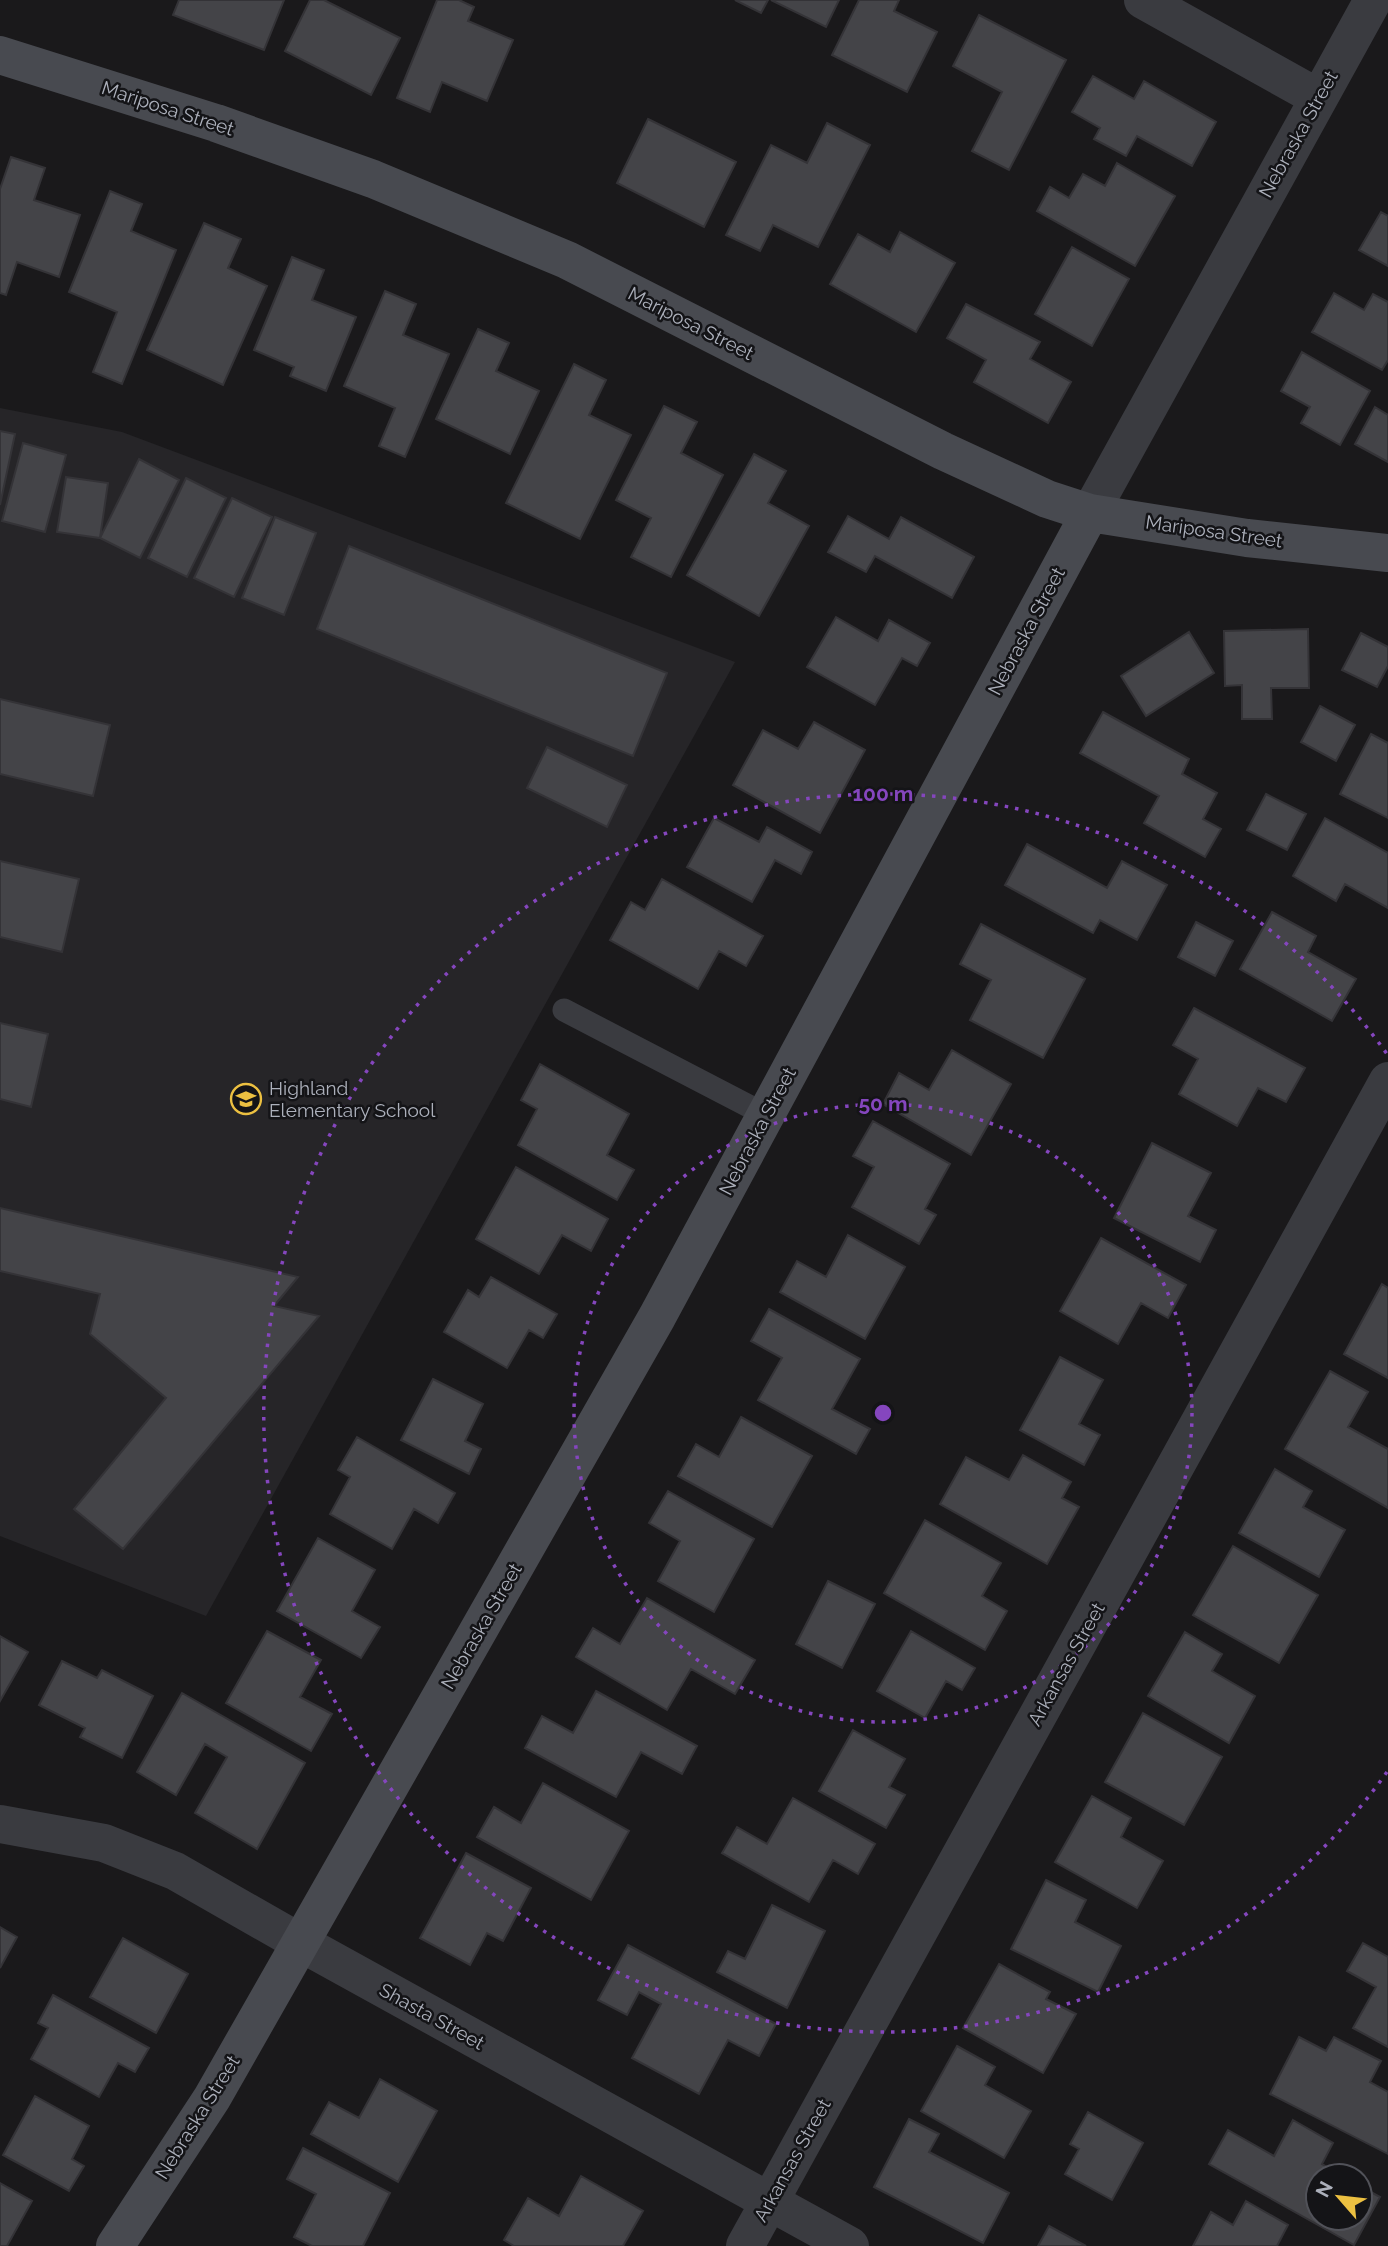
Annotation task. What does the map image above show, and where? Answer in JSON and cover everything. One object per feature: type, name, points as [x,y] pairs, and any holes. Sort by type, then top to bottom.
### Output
[{"type":"street","points":[[1143,0],[1319,98]]},
{"type":"street","name":"Nebraska Street","points":[[115,2246],[212,2098],[657,1317],[1090,513],[1373,0]]},
{"type":"street","name":"Mariposa Street","points":[[0,55],[216,123],[373,179],[567,260],[943,451],[1047,499],[1090,513],[1247,538],[1388,553]]},
{"type":"street","name":"Arkansas Street","points":[[745,2246],[1388,1081]]},
{"type":"street","name":"Shasta Street","points":[[0,1824],[103,1843],[175,1871],[850,2246]]},
{"type":"lane","points":[[564,1010],[766,1115]]},
{"type":"shaded area","name":"Highland Elementary School","points":[[0,408],[122,432],[735,662],[206,1616],[0,1536]]},
{"type":"building","points":[[179,0],[284,0],[264,50],[173,15]]},
{"type":"building","points":[[310,0],[324,0],[400,38],[371,95],[285,51]]},
{"type":"building","points":[[437,0],[459,0],[474,7],[468,21],[513,40],[487,101],[442,82],[430,112],[397,98]]},
{"type":"building","points":[[735,0],[768,0],[761,13]]},
{"type":"building","points":[[771,0],[839,0],[826,27]]},
{"type":"building","points":[[859,0],[899,0],[894,11],[937,32],[907,92],[832,55]]},
{"type":"building","points":[[979,15],[1066,60],[1009,170],[972,151],[1002,92],[953,66]]},
{"type":"building","points":[[1093,76],[1134,99],[1144,81],[1216,122],[1192,166],[1137,136],[1126,156],[1094,139],[1100,128],[1072,112]]},
{"type":"building","points":[[648,119],[736,162],[704,227],[617,183]]},
{"type":"building","points":[[827,123],[870,145],[818,247],[773,225],[760,251],[726,235],[771,145],[807,163]]},
{"type":"building","points":[[11,157],[45,168],[34,200],[80,215],[59,277],[17,262],[6,295],[0,293],[0,189]]},
{"type":"building","points":[[1117,163],[1175,196],[1135,266],[1037,211],[1050,187],[1069,198],[1083,174],[1105,186]]},
{"type":"building","points":[[110,191],[142,204],[131,231],[176,250],[122,384],[93,372],[117,312],[69,292]]},
{"type":"building","points":[[1381,212],[1388,216],[1388,266],[1359,250]]},
{"type":"building","points":[[204,223],[241,239],[228,268],[267,286],[223,385],[147,350]]},
{"type":"building","points":[[900,232],[955,263],[916,332],[830,284],[858,234],[890,252]]},
{"type":"building","points":[[1072,247],[1129,279],[1092,346],[1035,314]]},
{"type":"building","points":[[292,257],[324,270],[312,300],[356,317],[326,391],[290,376],[294,367],[254,350]]},
{"type":"building","points":[[385,291],[416,304],[403,335],[449,354],[405,457],[379,446],[395,408],[344,386]]},
{"type":"building","points":[[1334,293],[1364,310],[1373,294],[1388,302],[1388,360],[1382,370],[1312,332]]},
{"type":"building","points":[[966,304],[1040,342],[1030,359],[1071,382],[1048,423],[974,382],[986,360],[947,338]]},
{"type":"building","points":[[478,329],[509,343],[496,371],[539,391],[510,454],[436,419]]},
{"type":"building","points":[[1302,352],[1370,391],[1340,445],[1301,423],[1310,407],[1281,391]]},
{"type":"building","points":[[574,364],[606,380],[589,415],[631,435],[580,539],[506,503]]},
{"type":"building","points":[[664,406],[697,422],[681,453],[723,475],[671,577],[631,557],[651,518],[616,500]]},
{"type":"building","points":[[1375,407],[1388,415],[1388,462],[1355,444]]},
{"type":"building","points":[[0,431],[15,434],[0,505]]},
{"type":"building","points":[[23,443],[66,455],[45,532],[2,521]]},
{"type":"building","points":[[754,454],[786,471],[768,503],[809,526],[759,616],[687,575]]},
{"type":"building","points":[[139,459],[179,480],[140,558],[100,538]]},
{"type":"building","points":[[66,477],[108,483],[100,538],[57,532]]},
{"type":"building","points":[[186,478],[226,498],[187,577],[148,558]]},
{"type":"building","points":[[232,498],[272,517],[234,597],[194,578]]},
{"type":"building","points":[[848,516],[889,539],[901,517],[974,557],[952,598],[875,556],[866,572],[828,552]]},
{"type":"building","points":[[275,517],[316,533],[284,615],[242,598]]},
{"type":"building","points":[[349,546],[667,673],[633,756],[317,629]]},
{"type":"building","points":[[836,617],[878,641],[889,620],[930,643],[917,666],[902,658],[875,705],[807,667]]},
{"type":"building","points":[[1308,629],[1309,688],[1271,688],[1272,719],[1242,719],[1242,685],[1225,686],[1224,631]]},
{"type":"building","points":[[1189,632],[1214,673],[1146,716],[1121,676]]},
{"type":"building","points":[[1361,633],[1388,647],[1388,666],[1377,687],[1342,670]]},
{"type":"building","points":[[0,699],[110,725],[93,796],[0,774]]},
{"type":"building","points":[[1320,706],[1355,725],[1336,761],[1301,742]]},
{"type":"building","points":[[1103,712],[1189,759],[1182,774],[1217,793],[1203,819],[1221,829],[1205,857],[1144,823],[1159,796],[1080,753]]},
{"type":"building","points":[[814,722],[865,750],[820,833],[733,785],[763,730],[798,749]]},
{"type":"building","points":[[1371,734],[1388,743],[1388,818],[1340,794]]},
{"type":"building","points":[[547,747],[627,785],[607,827],[527,788]]},
{"type":"building","points":[[1266,794],[1306,814],[1287,850],[1247,830]]},
{"type":"building","points":[[714,818],[759,842],[767,827],[812,852],[801,874],[775,860],[752,902],[687,867]]},
{"type":"building","points":[[1325,818],[1388,853],[1388,908],[1345,884],[1336,901],[1293,876]]},
{"type":"building","points":[[1027,844],[1107,888],[1122,861],[1167,885],[1137,940],[1100,920],[1093,933],[1005,885]]},
{"type":"building","points":[[0,861],[79,879],[62,952],[0,937]]},
{"type":"building","points":[[662,879],[763,936],[746,966],[719,951],[698,989],[610,940],[631,902],[645,910]]},
{"type":"building","points":[[1272,912],[1316,936],[1308,952],[1356,979],[1332,1021],[1240,969]]},
{"type":"building","points":[[1196,922],[1233,941],[1215,976],[1178,957]]},
{"type":"building","points":[[981,924],[1085,979],[1043,1058],[970,1020],[991,980],[960,964]]},
{"type":"building","points":[[1194,1008],[1305,1068],[1286,1102],[1258,1088],[1237,1126],[1179,1094],[1198,1059],[1173,1045]]},
{"type":"building","points":[[0,1023],[48,1034],[31,1107],[0,1099]]},
{"type":"building","points":[[952,1050],[1011,1084],[971,1155],[883,1104],[899,1073],[929,1090]]},
{"type":"building","points":[[540,1064],[629,1114],[607,1155],[634,1170],[617,1200],[518,1145],[537,1109],[521,1100]]},
{"type":"building","points":[[873,1121],[950,1164],[925,1209],[936,1215],[919,1244],[852,1207],[874,1167],[853,1156]]},
{"type":"building","points":[[1152,1143],[1211,1173],[1188,1216],[1216,1230],[1200,1262],[1114,1218]]},
{"type":"building","points":[[516,1167],[608,1219],[591,1251],[562,1235],[539,1274],[476,1239]]},
{"type":"building","points":[[0,1208],[298,1277],[274,1306],[319,1316],[123,1549],[74,1509],[166,1398],[90,1334],[100,1294],[0,1271]]},
{"type":"building","points":[[848,1235],[905,1267],[865,1339],[780,1292],[797,1261],[826,1277]]},
{"type":"building","points":[[1101,1238],[1186,1285],[1168,1318],[1141,1303],[1118,1344],[1060,1311]]},
{"type":"building","points":[[491,1277],[557,1314],[543,1338],[529,1330],[507,1368],[444,1332],[468,1290],[479,1297]]},
{"type":"building","points":[[1382,1284],[1388,1288],[1388,1378],[1344,1354]]},
{"type":"building","points":[[769,1309],[860,1359],[832,1409],[870,1429],[856,1454],[758,1400],[782,1358],[751,1341]]},
{"type":"building","points":[[1060,1357],[1103,1380],[1079,1424],[1100,1435],[1084,1465],[1020,1430]]},
{"type":"building","points":[[1330,1371],[1368,1392],[1348,1427],[1388,1449],[1388,1508],[1285,1449]]},
{"type":"building","points":[[433,1379],[483,1404],[465,1441],[481,1449],[469,1474],[401,1440]]},
{"type":"building","points":[[741,1417],[812,1456],[772,1527],[678,1476],[696,1444],[719,1457]]},
{"type":"building","points":[[357,1437],[455,1493],[438,1523],[414,1509],[392,1549],[330,1514],[350,1477],[338,1470]]},
{"type":"building","points":[[1023,1455],[1071,1482],[1062,1498],[1079,1507],[1047,1564],[940,1504],[966,1457],[1009,1480]]},
{"type":"building","points":[[1275,1469],[1312,1491],[1303,1507],[1345,1530],[1319,1577],[1239,1533]]},
{"type":"building","points":[[668,1491],[754,1539],[714,1612],[658,1581],[680,1541],[649,1523]]},
{"type":"building","points":[[925,1520],[1001,1563],[982,1596],[1007,1611],[985,1650],[884,1593]]},
{"type":"building","points":[[318,1538],[375,1570],[352,1611],[380,1627],[361,1658],[277,1611]]},
{"type":"building","points":[[1233,1546],[1318,1595],[1279,1663],[1193,1615]]},
{"type":"building","points":[[828,1581],[875,1604],[842,1668],[796,1644]]},
{"type":"building","points":[[647,1598],[755,1660],[735,1694],[691,1669],[667,1710],[576,1657],[593,1628],[620,1644]]},
{"type":"building","points":[[267,1631],[321,1660],[300,1697],[332,1714],[311,1751],[226,1703]]},
{"type":"building","points":[[911,1631],[975,1668],[962,1690],[946,1681],[925,1718],[877,1691]]},
{"type":"building","points":[[1185,1632],[1222,1654],[1212,1671],[1255,1696],[1229,1743],[1148,1696]]},
{"type":"building","points":[[0,1636],[28,1652],[0,1701]]},
{"type":"building","points":[[62,1661],[97,1678],[102,1670],[153,1696],[122,1758],[80,1737],[85,1728],[39,1705]]},
{"type":"building","points":[[596,1691],[697,1746],[682,1774],[641,1752],[616,1797],[525,1748],[542,1716],[573,1733]]},
{"type":"building","points":[[182,1693],[305,1763],[257,1849],[195,1813],[227,1757],[205,1744],[176,1795],[137,1772]]},
{"type":"building","points":[[1143,1713],[1222,1757],[1184,1825],[1105,1782]]},
{"type":"building","points":[[853,1730],[905,1759],[889,1787],[905,1795],[886,1828],[819,1791]]},
{"type":"building","points":[[543,1783],[629,1831],[591,1900],[477,1837],[494,1807],[521,1823]]},
{"type":"building","points":[[1092,1796],[1131,1818],[1121,1837],[1163,1861],[1137,1908],[1055,1862]]},
{"type":"building","points":[[793,1798],[875,1844],[858,1874],[833,1860],[809,1902],[722,1853],[737,1827],[767,1844]]},
{"type":"building","points":[[466,1853],[531,1888],[503,1941],[487,1933],[470,1965],[420,1938]]},
{"type":"building","points":[[1046,1880],[1086,1900],[1075,1922],[1121,1946],[1098,1992],[1011,1949]]},
{"type":"building","points":[[772,1905],[825,1931],[787,2008],[717,1972],[728,1951],[745,1959]]},
{"type":"building","points":[[0,1927],[17,1937],[0,1968]]},
{"type":"building","points":[[123,1938],[188,1974],[156,2033],[90,1997]]},
{"type":"building","points":[[1363,1943],[1388,1957],[1388,2047],[1353,2028],[1376,1987],[1347,1971]]},
{"type":"building","points":[[628,1945],[776,2024],[759,2056],[728,2040],[699,2094],[632,2058],[661,2004],[639,1992],[627,2015],[598,2000]]},
{"type":"building","points":[[999,1964],[1050,1992],[1046,1999],[1076,2014],[1043,2073],[963,2028]]},
{"type":"building","points":[[53,1995],[149,2048],[135,2072],[118,2063],[99,2097],[31,2059],[48,2028],[38,2023]]},
{"type":"building","points":[[1299,2037],[1326,2051],[1334,2037],[1381,2061],[1370,2082],[1388,2092],[1388,2154],[1270,2094]]},
{"type":"building","points":[[957,2046],[995,2067],[985,2085],[1031,2111],[1004,2158],[921,2111]]},
{"type":"building","points":[[380,2079],[437,2111],[398,2182],[311,2134],[329,2102],[359,2118]]},
{"type":"building","points":[[35,2096],[89,2126],[72,2159],[84,2166],[69,2191],[3,2155]]},
{"type":"building","points":[[1088,2112],[1143,2143],[1112,2200],[1065,2174],[1079,2149],[1070,2144]]},
{"type":"building","points":[[909,2119],[939,2134],[929,2152],[1009,2193],[983,2243],[874,2187]]},
{"type":"building","points":[[1293,2120],[1333,2143],[1323,2162],[1304,2162],[1304,2217],[1209,2164],[1228,2130],[1274,2156]]},
{"type":"building","points":[[303,2148],[390,2193],[363,2246],[312,2246],[294,2237],[316,2194],[287,2179]]},
{"type":"building","points":[[581,2176],[643,2211],[623,2246],[514,2246],[504,2240],[528,2198],[559,2216]]},
{"type":"building","points":[[0,2183],[32,2201],[7,2246],[0,2246]]},
{"type":"building","points":[[1374,2194],[1380,2197],[1374,2208]]},
{"type":"building","points":[[1246,2201],[1288,2225],[1277,2246],[1193,2246],[1211,2212],[1233,2225]]},
{"type":"building","points":[[1049,2226],[1086,2246],[1038,2246]]},
{"type":"building","points":[[1331,2232],[1361,2232],[1354,2245]]},
{"type":"place","name":"Highland Elementary School","points":[[246,1099]]}]
